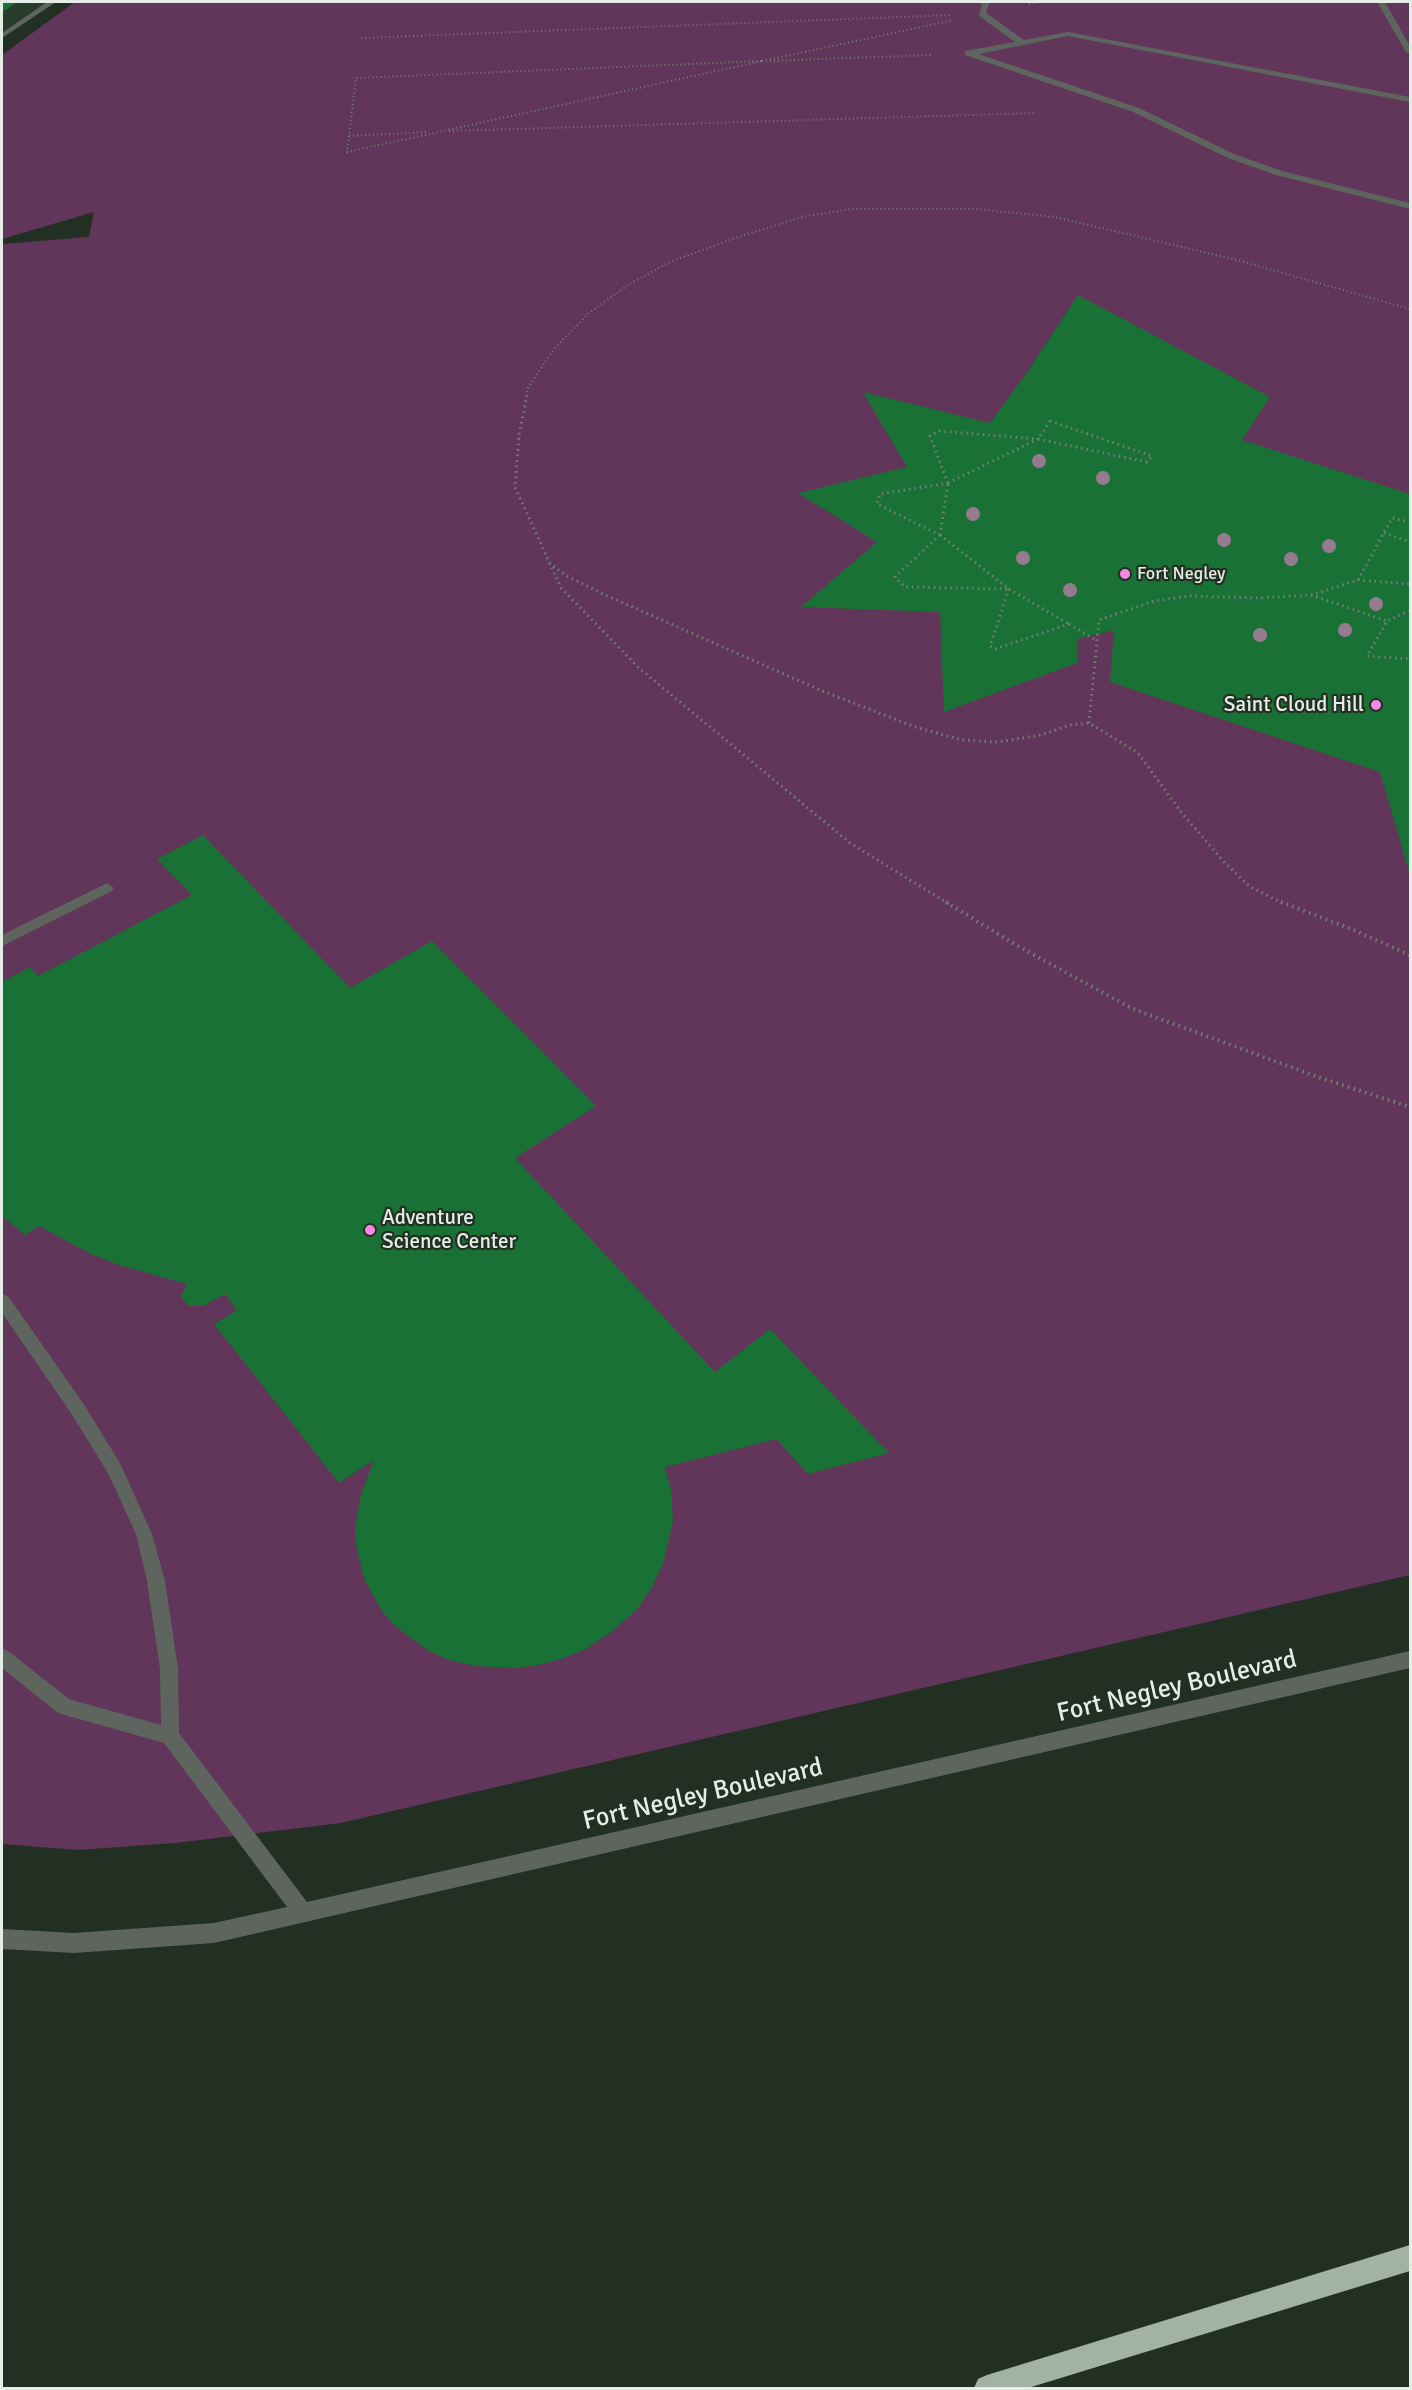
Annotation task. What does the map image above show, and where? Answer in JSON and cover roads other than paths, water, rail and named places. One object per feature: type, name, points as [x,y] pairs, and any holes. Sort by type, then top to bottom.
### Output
[{"type":"highway","points":[[987,2388],[1410,2258]]},
{"type":"street","points":[[2,36],[52,2]]},
{"type":"street","points":[[986,2],[982,14],[1022,43]]},
{"type":"street","points":[[1381,2],[1410,52]]},
{"type":"street","points":[[1410,99],[1068,34],[968,53],[1136,110],[1231,156],[1260,166],[1410,206]]},
{"type":"street","points":[[2,941],[107,888]]},
{"type":"street","points":[[2,1301],[96,1438],[114,1468],[144,1534],[156,1581],[169,1669],[170,1736],[303,1912]]},
{"type":"street","points":[[2,1657],[64,1707],[170,1736]]},
{"type":"street","name":"Fort Negley Boulevard","points":[[2,1939],[74,1943],[214,1933],[1410,1660]]},
{"type":"place","name":"Fort Negley","points":[[1125,574]]},
{"type":"place","name":"Saint Cloud Hill","points":[[1376,705]]},
{"type":"place","name":"Adventure Science Center","points":[[370,1230]]}]
